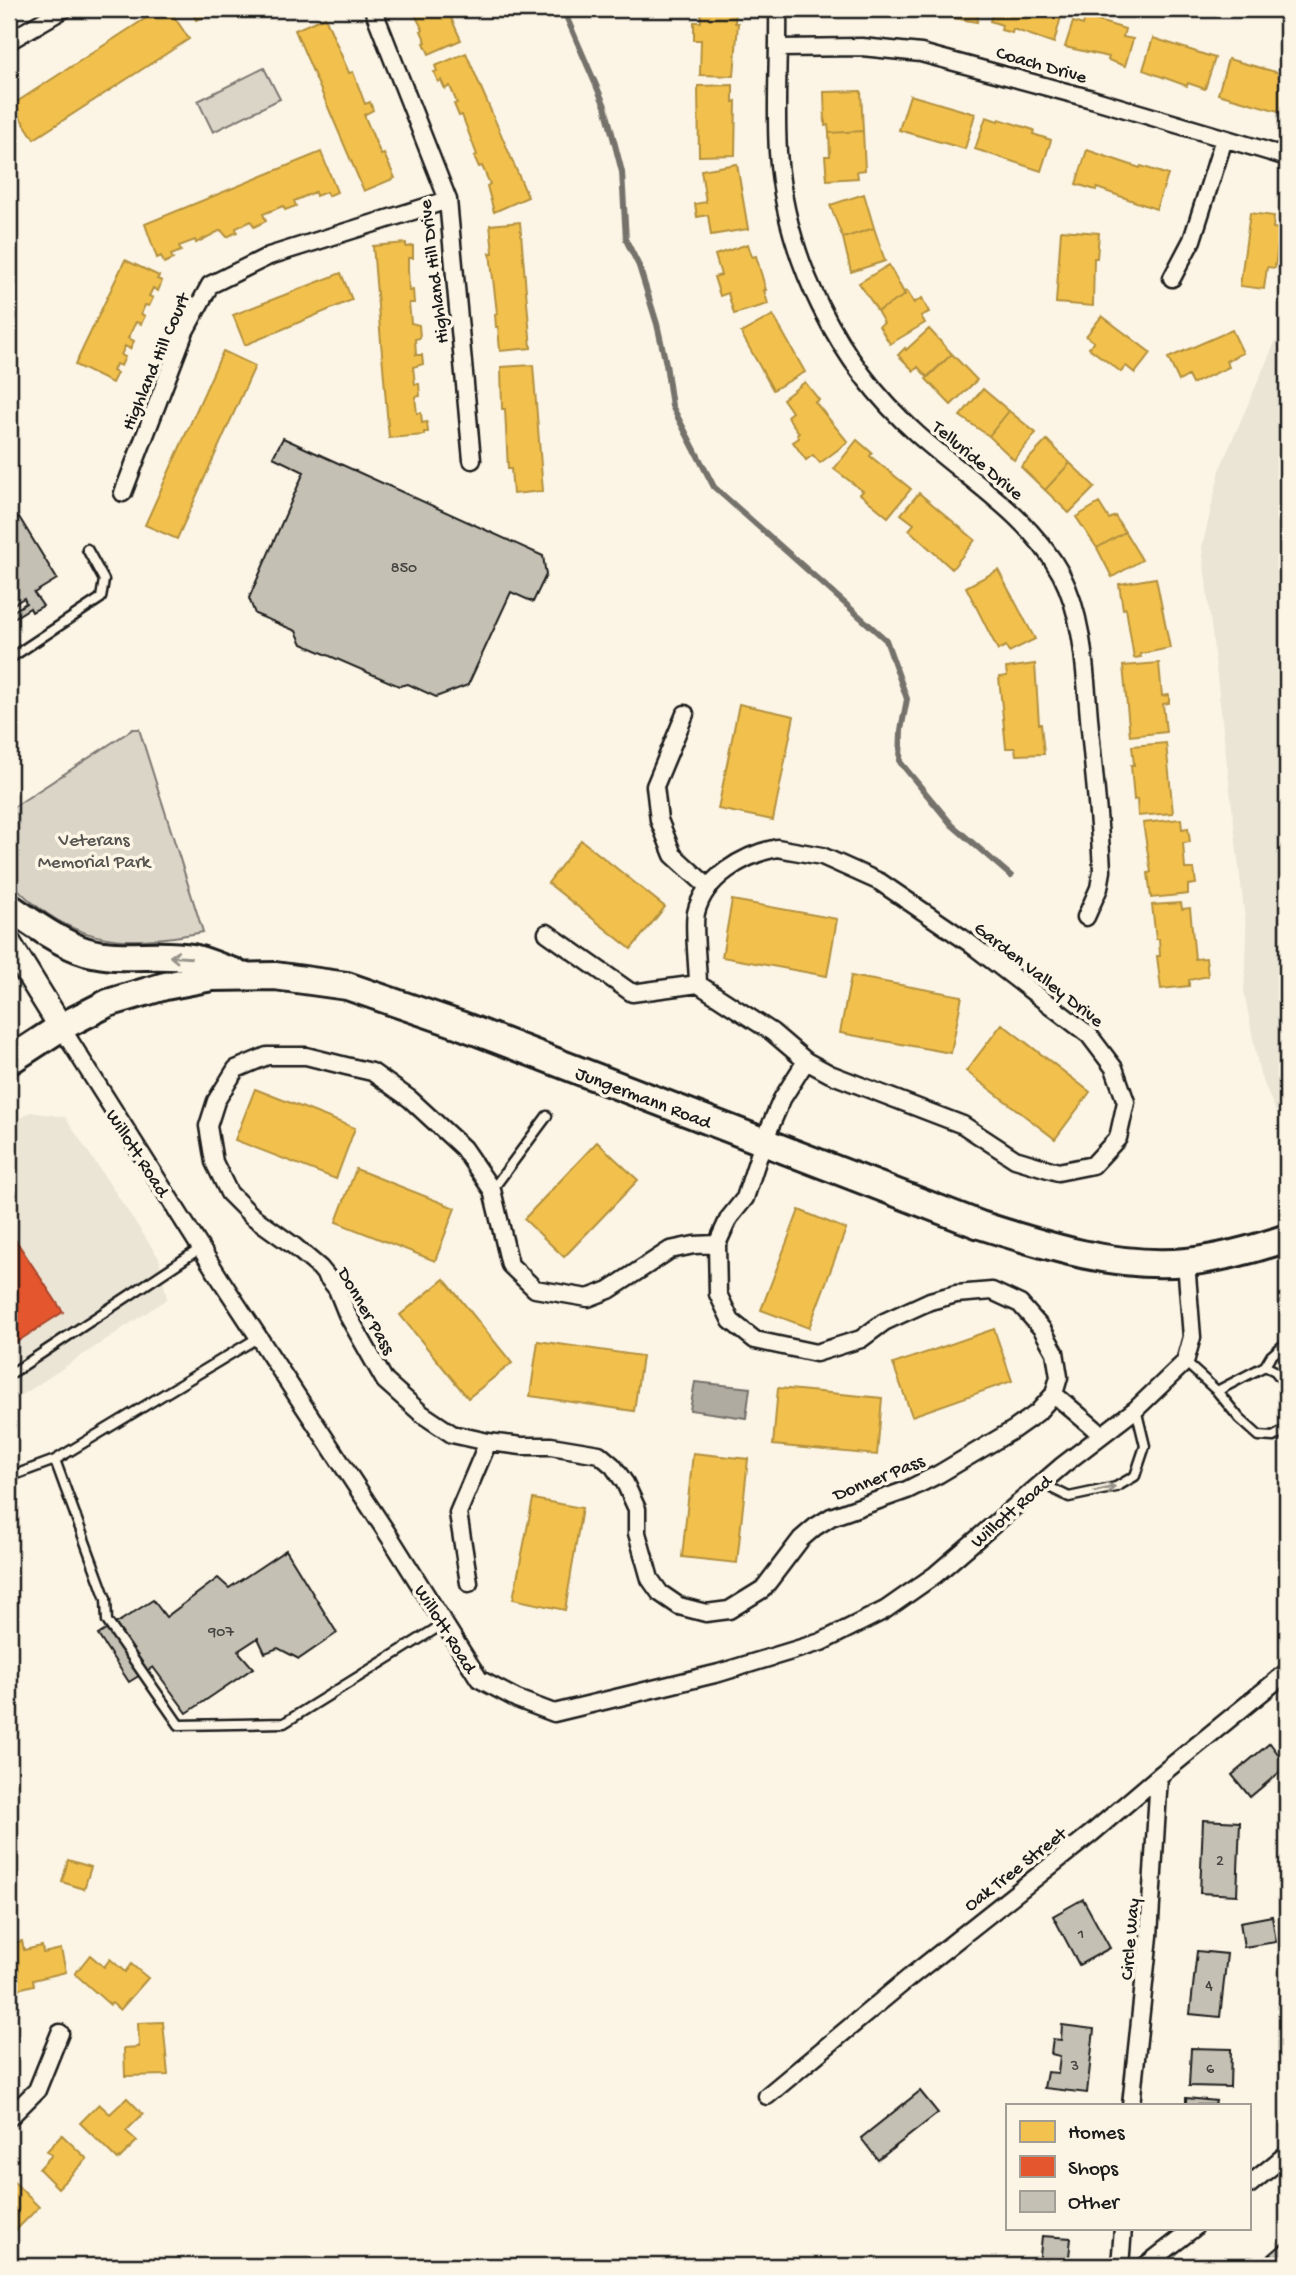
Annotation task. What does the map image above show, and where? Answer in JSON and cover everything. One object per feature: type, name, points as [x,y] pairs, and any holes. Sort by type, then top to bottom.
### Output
[{"type":"main road","points":[[9,906],[58,939],[80,949],[125,957],[193,958],[245,976]]},
{"type":"main road","name":"Willott Road","points":[[9,943],[61,1027]]},
{"type":"main road","name":"Jungermann Road","points":[[9,1061],[61,1027],[108,1003],[165,986],[212,977],[275,976],[347,986],[460,1025],[980,1225],[1061,1250],[1135,1262],[1186,1262],[1233,1254],[1287,1238]]},
{"type":"street","points":[[9,40],[64,9]]},
{"type":"street","name":"Highland Hill Drive","points":[[373,9],[447,200],[472,460]]},
{"type":"street","name":"Telluride Drive","points":[[778,9],[778,150],[782,185],[803,265],[814,293],[834,332],[877,393],[901,419],[1001,504],[1042,545],[1072,597],[1078,623],[1086,692],[1102,871],[1099,888],[1086,917]]},
{"type":"street","name":"Coach Drive","points":[[779,48],[862,47],[921,53],[1067,92],[1287,157]]},
{"type":"street","points":[[1172,278],[1192,240],[1224,139]]},
{"type":"street","name":"Highland Hill Court","points":[[123,493],[185,331],[210,285],[269,256],[447,200]]},
{"type":"street","points":[[685,714],[655,786],[659,820],[673,855],[708,887]]},
{"type":"street","name":"Garden Valley Drive","points":[[776,848],[822,856],[880,882],[968,942],[1089,1035],[1114,1068],[1126,1102],[1118,1138],[1093,1165],[1058,1172],[1015,1159],[963,1125],[830,1074],[698,984],[695,915],[708,887],[730,867],[765,850],[776,848]]},
{"type":"street","points":[[547,933],[632,993],[698,984]]},
{"type":"street","name":"Willott Road","points":[[61,1027],[480,1679],[517,1699],[554,1713],[719,1673],[821,1642],[885,1609],[935,1575],[1041,1483],[1136,1409],[1185,1362]]},
{"type":"street","name":"Donner Pass","points":[[717,1244],[670,1250],[609,1290],[588,1298],[535,1289],[510,1265],[492,1189],[463,1148],[400,1092],[372,1072],[306,1056],[267,1056],[236,1069],[216,1101],[208,1126],[214,1162],[229,1193],[252,1216],[320,1268],[337,1289],[347,1314],[385,1381],[422,1414],[452,1434],[488,1442],[551,1446],[599,1454],[613,1466],[625,1483],[637,1509],[637,1533],[650,1579],[660,1593],[679,1606],[706,1613],[729,1610],[763,1589],[801,1539],[831,1517],[907,1490],[939,1475],[1037,1413],[1054,1394]]},
{"type":"street","points":[[806,1060],[782,1099],[763,1143],[745,1198],[729,1218],[717,1244],[718,1294],[731,1321],[755,1340],[816,1353],[861,1339],[884,1322],[930,1301],[956,1294],[992,1291],[1020,1304],[1042,1329],[1055,1352],[1059,1377],[1054,1394],[1102,1435]]},
{"type":"street","points":[[1185,1362],[1192,1337],[1186,1262]]},
{"type":"street","points":[[469,1583],[458,1513],[488,1442]]},
{"type":"street","name":"Oak Tree Street","points":[[767,2096],[1287,1672]]},
{"type":"street","name":"Circle Way","points":[[1131,2104],[1150,1924],[1158,1776]]},
{"type":"street","points":[[9,2118],[37,2090],[60,2033]]},
{"type":"street","points":[[1250,2184],[1287,2154]]},
{"type":"street","points":[[1120,2266],[1123,2230]]},
{"type":"street","points":[[1145,2266],[1191,2230]]},
{"type":"lane","points":[[9,659],[101,598],[104,580],[88,549]]},
{"type":"lane","points":[[492,1189],[547,1116]]},
{"type":"lane","points":[[9,1375],[201,1248]]},
{"type":"lane","points":[[9,1477],[55,1460],[259,1337]]},
{"type":"lane","points":[[1217,1391],[1265,1366],[1271,1356],[1287,1342]]},
{"type":"lane","points":[[1185,1362],[1217,1391],[1240,1419],[1259,1436],[1273,1437],[1287,1429]]},
{"type":"lane","points":[[1265,1366],[1275,1371],[1287,1386]]},
{"type":"lane","points":[[1041,1483],[1069,1497],[1116,1487],[1135,1476],[1145,1446],[1136,1409]]},
{"type":"lane","points":[[55,1460],[106,1599],[107,1621],[179,1725],[284,1723],[445,1623]]},
{"type":"shaded area","points":[[1287,339],[1287,1138],[1260,1074],[1244,992],[1247,937],[1202,547],[1221,466],[1275,342]]},
{"type":"shaded area","points":[[30,1112],[65,1117],[159,1258],[167,1299],[9,1404],[9,1126]]},
{"type":"shaded area","points":[[695,1382],[750,1388],[746,1418],[690,1410]]},
{"type":"green space","points":[[264,68],[280,99],[213,132],[198,101]]},
{"type":"green space","name":"Veterans Memorial Park","points":[[133,729],[139,729],[203,932],[138,940],[97,936],[77,930],[38,907],[18,889],[9,875],[9,810]]},
{"type":"building: Homes","points":[[160,9],[169,9],[189,39],[34,139],[12,105]]},
{"type":"building: Homes","points":[[191,9],[223,9],[196,20]]},
{"type":"building: Homes","points":[[412,9],[447,9],[461,40],[429,54],[421,31],[423,30]]},
{"type":"building: Homes","points":[[701,9],[735,9],[735,23],[738,23],[734,76],[700,75],[701,40],[694,40],[694,22],[701,22]]},
{"type":"building: Homes","points":[[931,9],[979,9],[977,22],[953,18],[954,13]]},
{"type":"building: Homes","points":[[994,9],[1063,9],[1054,43],[1013,29],[1012,33],[1001,30],[1002,25],[990,21]]},
{"type":"building: Homes","points":[[325,17],[349,73],[353,72],[365,104],[370,102],[373,110],[364,115],[381,155],[384,154],[395,178],[364,191],[295,30]]},
{"type":"building: Homes","points":[[1085,17],[1125,29],[1123,37],[1133,39],[1125,66],[1108,60],[1109,57],[1065,47],[1073,22],[1083,25]]},
{"type":"building: Homes","points":[[1153,38],[1215,58],[1205,89],[1188,83],[1187,86],[1143,70]]},
{"type":"building: Homes","points":[[466,53],[528,197],[494,212],[487,186],[490,184],[474,156],[477,155],[462,115],[459,116],[454,104],[457,103],[450,86],[445,89],[434,72],[437,71],[435,66]]},
{"type":"building: Homes","points":[[1228,59],[1287,75],[1287,95],[1282,112],[1218,94]]},
{"type":"building: Homes","points":[[733,85],[733,102],[736,101],[735,155],[699,156],[698,86]]},
{"type":"building: Homes","points":[[861,91],[863,131],[829,133],[828,125],[825,126],[824,92]]},
{"type":"building: Homes","points":[[910,95],[975,114],[965,149],[899,130]]},
{"type":"building: Homes","points":[[986,117],[1034,130],[1033,134],[1051,140],[1041,171],[975,149]]},
{"type":"building: Homes","points":[[863,131],[865,170],[857,171],[858,178],[827,180],[825,156],[830,156],[829,133]]},
{"type":"building: Homes","points":[[1087,150],[1168,175],[1156,209],[1097,188],[1096,190],[1076,184]]},
{"type":"building: Homes","points":[[321,152],[337,192],[328,196],[326,192],[316,196],[315,192],[294,201],[296,206],[285,210],[283,206],[263,214],[266,221],[254,227],[251,221],[236,228],[237,232],[227,237],[221,230],[196,243],[195,240],[179,246],[181,251],[171,255],[173,259],[164,263],[161,256],[157,258],[145,224]]},
{"type":"building: Homes","points":[[737,164],[748,229],[711,235],[708,215],[697,217],[695,204],[706,202],[701,170]]},
{"type":"building: Homes","points":[[864,194],[874,228],[843,238],[830,205]]},
{"type":"building: Homes","points":[[1250,213],[1274,216],[1273,228],[1280,229],[1275,268],[1267,267],[1264,289],[1240,286]]},
{"type":"building: Homes","points":[[520,222],[531,348],[500,351],[490,253],[493,253],[490,225]]},
{"type":"building: Homes","points":[[874,228],[885,261],[851,272],[843,238]]},
{"type":"building: Homes","points":[[1061,230],[1099,233],[1097,258],[1094,258],[1093,306],[1056,303]]},
{"type":"building: Homes","points":[[406,243],[406,247],[413,246],[413,258],[408,258],[408,269],[409,291],[413,290],[414,303],[409,303],[411,323],[419,325],[420,338],[415,339],[416,355],[422,355],[423,364],[413,367],[420,396],[415,397],[417,413],[421,413],[422,423],[427,422],[428,432],[424,432],[424,435],[389,438],[373,246]]},
{"type":"building: Homes","points":[[748,244],[752,257],[756,256],[768,304],[734,314],[728,293],[720,296],[714,277],[721,275],[715,255]]},
{"type":"building: Homes","points":[[125,260],[159,276],[157,279],[162,281],[158,291],[153,288],[149,296],[153,298],[149,306],[145,305],[141,314],[145,316],[141,324],[136,322],[128,338],[134,341],[130,349],[125,346],[121,355],[125,357],[121,366],[116,364],[113,371],[117,373],[112,383],[75,365]]},
{"type":"building: Homes","points":[[889,265],[905,295],[878,311],[859,283]]},
{"type":"building: Homes","points":[[341,273],[352,300],[245,345],[233,315]]},
{"type":"building: Homes","points":[[907,291],[914,303],[922,298],[929,312],[921,316],[925,323],[890,344],[879,326],[884,323],[876,309],[878,311],[905,295],[904,292]]},
{"type":"building: Homes","points":[[773,315],[805,372],[773,390],[741,333]]},
{"type":"building: Homes","points":[[1102,316],[1151,353],[1135,373],[1126,366],[1121,372],[1089,348],[1094,342],[1086,336]]},
{"type":"building: Homes","points":[[929,329],[952,354],[927,377],[918,367],[914,371],[898,355]]},
{"type":"building: Homes","points":[[1232,330],[1243,353],[1226,361],[1229,367],[1192,384],[1188,376],[1179,381],[1168,358]]},
{"type":"building: Homes","points":[[223,351],[255,366],[177,539],[145,525]]},
{"type":"building: Homes","points":[[952,354],[977,380],[951,405],[926,379]]},
{"type":"building: Homes","points":[[533,365],[543,491],[513,494],[511,469],[508,469],[505,409],[502,409],[501,367]]},
{"type":"building: Homes","points":[[805,382],[819,400],[815,402],[848,442],[820,463],[813,455],[806,460],[793,442],[799,438],[799,433],[787,416],[792,412],[783,399]]},
{"type":"building: Homes","points":[[983,389],[1009,411],[989,436],[960,416]]},
{"type":"building: Homes","points":[[1009,411],[1036,433],[1014,460],[989,436]]},
{"type":"building: Homes","points":[[857,440],[872,453],[870,456],[911,489],[888,517],[860,494],[863,491],[834,469]]},
{"type":"building: Homes","points":[[1047,440],[1070,463],[1045,490],[1021,467]]},
{"type":"building: Homes","points":[[1070,463],[1095,487],[1069,513],[1045,490]]},
{"type":"building: Homes","points":[[919,493],[975,540],[952,569],[909,530],[914,524],[901,514]]},
{"type":"building: Homes","points":[[1099,503],[1109,519],[1115,516],[1125,532],[1097,548],[1076,517]]},
{"type":"building: Homes","points":[[1125,532],[1142,560],[1112,577],[1097,548]]},
{"type":"building: Homes","points":[[998,570],[1035,639],[1009,652],[1006,646],[998,650],[966,587]]},
{"type":"building: Homes","points":[[1156,578],[1170,648],[1140,654],[1141,657],[1134,658],[1119,584]]},
{"type":"building: Homes","points":[[1159,663],[1162,696],[1169,695],[1169,703],[1163,704],[1166,732],[1130,736],[1123,666]]},
{"type":"building: Homes","points":[[1035,664],[1044,754],[1016,755],[1015,748],[1006,748],[999,677],[1007,676],[1006,668]]},
{"type":"building: Homes","points":[[739,704],[794,716],[773,820],[718,809]]},
{"type":"building: Homes","points":[[1166,743],[1173,813],[1138,816],[1131,765],[1134,765],[1132,746]]},
{"type":"building: Homes","points":[[1181,819],[1182,829],[1188,828],[1190,842],[1183,843],[1185,869],[1194,869],[1196,884],[1188,885],[1188,894],[1151,898],[1148,873],[1151,872],[1143,823]]},
{"type":"building: Homes","points":[[581,840],[665,907],[631,949],[548,883]]},
{"type":"building: Homes","points":[[732,900],[837,919],[827,976],[722,957]]},
{"type":"building: Homes","points":[[1181,903],[1182,909],[1190,908],[1195,959],[1206,958],[1208,976],[1189,980],[1189,986],[1161,989],[1157,956],[1160,956],[1159,939],[1156,939],[1152,905]]},
{"type":"building: Homes","points":[[851,976],[962,996],[951,1053],[840,1033]]},
{"type":"building: Homes","points":[[1002,1024],[1090,1092],[1055,1139],[966,1071]]},
{"type":"building: Homes","points":[[255,1089],[355,1128],[336,1179],[235,1140]]},
{"type":"building: Homes","points":[[597,1142],[638,1180],[564,1257],[524,1219]]},
{"type":"building: Homes","points":[[356,1169],[455,1208],[435,1261],[336,1222]]},
{"type":"building: Homes","points":[[799,1210],[846,1229],[809,1328],[761,1310]]},
{"type":"building: Homes","points":[[444,1279],[512,1363],[468,1398],[400,1315]]},
{"type":"building: Homes","points":[[994,1329],[1012,1381],[912,1416],[893,1364]]},
{"type":"building: Homes","points":[[538,1341],[642,1356],[634,1411],[530,1396]]},
{"type":"building: Homes","points":[[778,1388],[882,1398],[877,1455],[773,1445]]},
{"type":"building: Homes","points":[[693,1453],[748,1459],[737,1563],[682,1557]]},
{"type":"building: Homes","points":[[533,1499],[582,1508],[565,1610],[513,1599]]},
{"type":"building: Homes","points":[[68,1860],[91,1867],[84,1889],[62,1882]]},
{"type":"building: Homes","points":[[22,1941],[24,1950],[42,1946],[43,1953],[61,1949],[66,1972],[33,1980],[34,1985],[18,1989],[17,1983],[9,1985],[9,1944]]},
{"type":"building: Homes","points":[[90,1955],[104,1967],[110,1959],[125,1972],[131,1964],[148,1978],[120,2010],[112,2003],[110,2005],[75,1974]]},
{"type":"building: Homes","points":[[163,2022],[168,2075],[125,2076],[124,2048],[139,2047],[138,2023]]},
{"type":"building: Homes","points":[[127,2098],[143,2114],[126,2131],[137,2141],[118,2160],[80,2123],[99,2104],[110,2114]]},
{"type":"building: Homes","points":[[62,2135],[87,2159],[58,2188],[39,2169],[52,2155],[47,2151]]},
{"type":"building: Homes","points":[[14,2182],[39,2207],[9,2237],[9,2188]]},
{"type":"building: Shops","points":[[9,1230],[63,1312],[9,1347]]},
{"type":"building: Other","points":[[283,438],[543,556],[546,575],[533,602],[511,592],[468,685],[436,697],[408,684],[399,686],[302,644],[296,631],[255,614],[249,598],[304,472],[273,457]]},
{"type":"building: Other","points":[[19,517],[57,579],[34,593],[43,606],[32,612],[30,608],[9,621],[9,614],[26,603],[24,598],[9,607],[9,524]]},
{"type":"building: Other","points":[[286,1550],[337,1633],[299,1659],[278,1648],[265,1653],[258,1638],[238,1651],[253,1668],[187,1713],[153,1667],[129,1682],[98,1635],[153,1600],[166,1617],[218,1578],[229,1588]]},
{"type":"building: Other","points":[[1270,1743],[1287,1766],[1250,1797],[1232,1775]]},
{"type":"building: Other","points":[[1203,1820],[1240,1822],[1237,1895],[1200,1893]]},
{"type":"building: Other","points":[[1083,1899],[1110,1948],[1079,1965],[1053,1916]]},
{"type":"building: Other","points":[[1272,1916],[1276,1942],[1244,1947],[1240,1922]]},
{"type":"building: Other","points":[[1197,1951],[1227,1954],[1220,2017],[1190,2014]]},
{"type":"building: Other","points":[[1062,2025],[1094,2029],[1087,2093],[1044,2088],[1047,2072],[1058,2073],[1060,2056],[1051,2054],[1053,2039],[1061,2040]]},
{"type":"building: Other","points":[[1191,2048],[1231,2049],[1230,2087],[1189,2086]]},
{"type":"building: Other","points":[[920,2091],[938,2113],[878,2160],[861,2138]]},
{"type":"building: Other","points":[[1186,2098],[1216,2101],[1215,2104],[1186,2104]]},
{"type":"building: Other","points":[[1042,2236],[1071,2238],[1068,2266],[1039,2266]]},
{"type":"building: Other","points":[[1287,2240],[1287,2266],[1265,2266],[1261,2262]]},
{"type":"waterway","points":[[563,9],[605,106],[622,172],[626,240],[639,266],[657,324],[672,406],[714,487],[886,640],[907,699],[901,730],[900,762],[952,825],[1011,876]]}]
